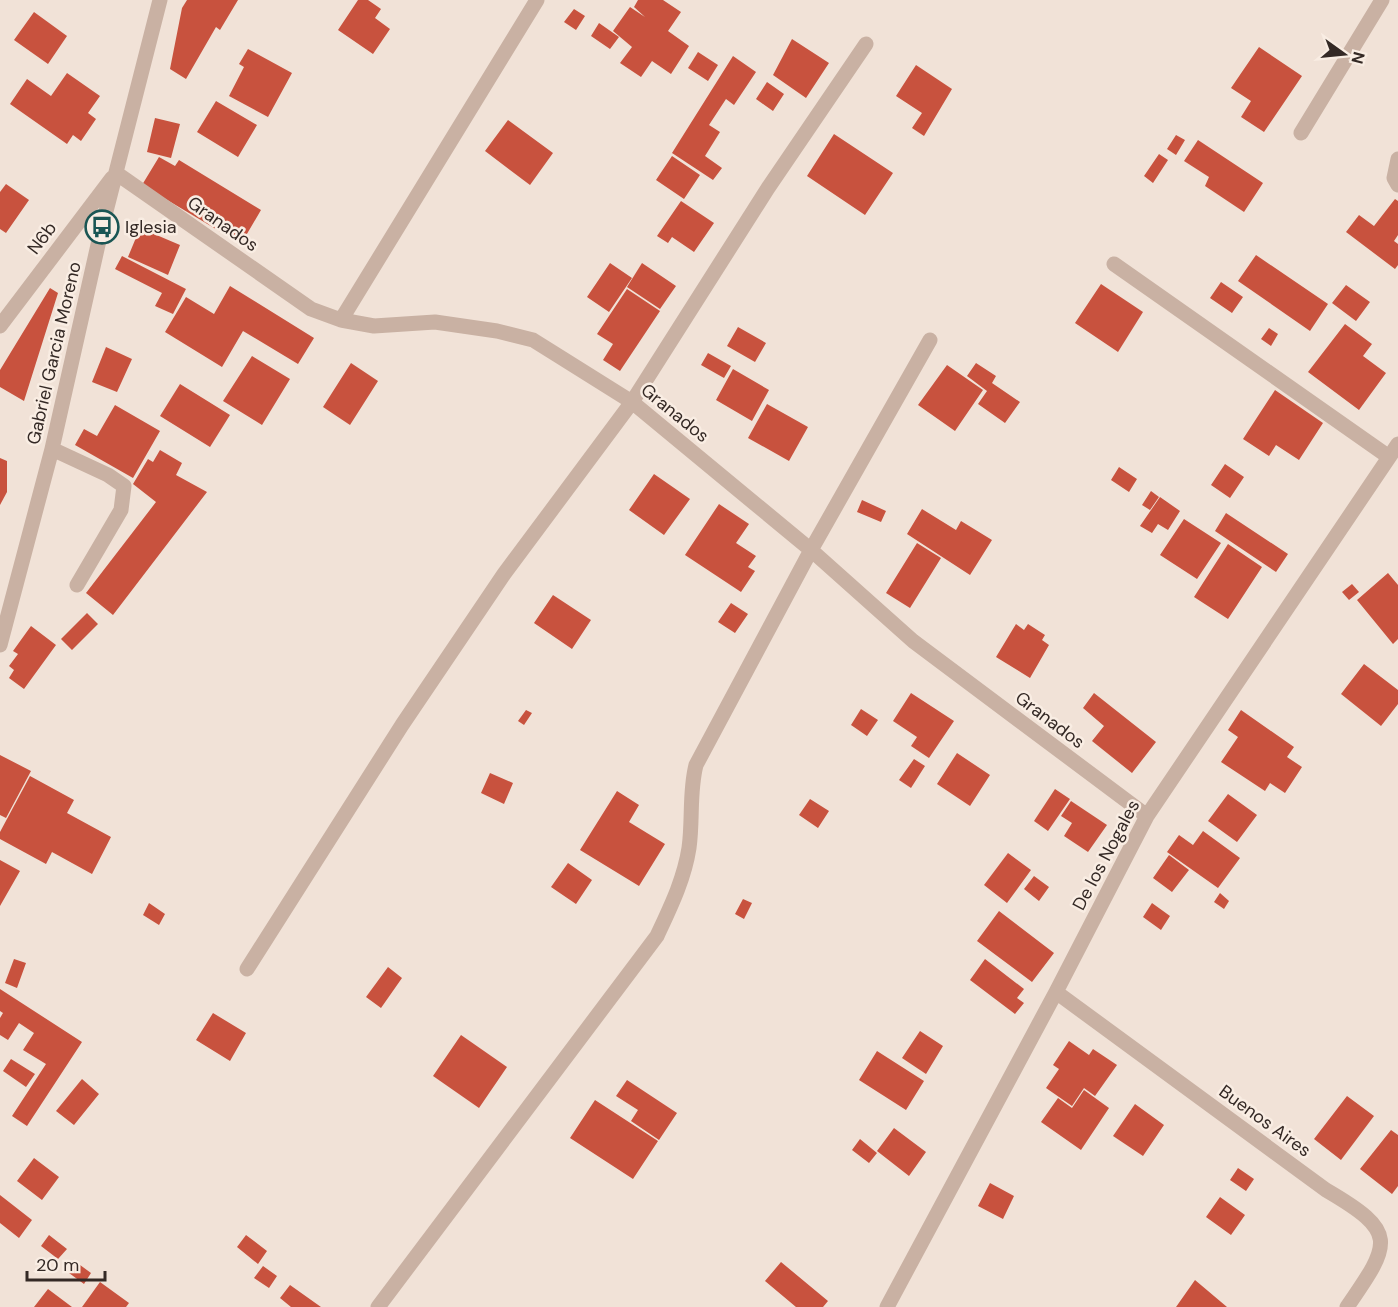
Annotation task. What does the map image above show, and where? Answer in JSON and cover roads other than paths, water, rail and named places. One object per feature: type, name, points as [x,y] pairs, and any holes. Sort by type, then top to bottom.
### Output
[{"type":"street","name":"Gabriel Garcia Moreno","points":[[0,645],[52,449],[116,173],[160,0]]},
{"type":"street","points":[[341,320],[537,0]]},
{"type":"street","points":[[1301,133],[1382,0]]},
{"type":"street","points":[[247,969],[402,725],[504,574],[632,402],[768,188],[866,44]]},
{"type":"street","points":[[1398,159],[1394,178],[1398,185]]},
{"type":"street","name":"Granados","points":[[116,173],[311,309],[341,320],[374,326],[435,322],[497,331],[533,340],[632,402],[812,550],[914,641],[1147,816]]},
{"type":"street","name":"N6b","points":[[0,326],[116,173]]},
{"type":"street","points":[[1114,264],[1394,451]]},
{"type":"street","points":[[378,1307],[657,936],[677,892],[689,850],[692,781],[696,765],[716,724],[930,340]]},
{"type":"street","points":[[52,449],[108,475],[124,486],[122,510],[77,585]]},
{"type":"street","name":"De los Nogales","points":[[887,1307],[1056,992],[1147,816],[1394,451]]},
{"type":"street","name":"Buenos Aires","points":[[1056,992],[1326,1190],[1372,1220],[1382,1242],[1381,1254],[1377,1266],[1347,1307]]},
{"type":"place","name":"Iglesia","points":[[102,227]]}]
